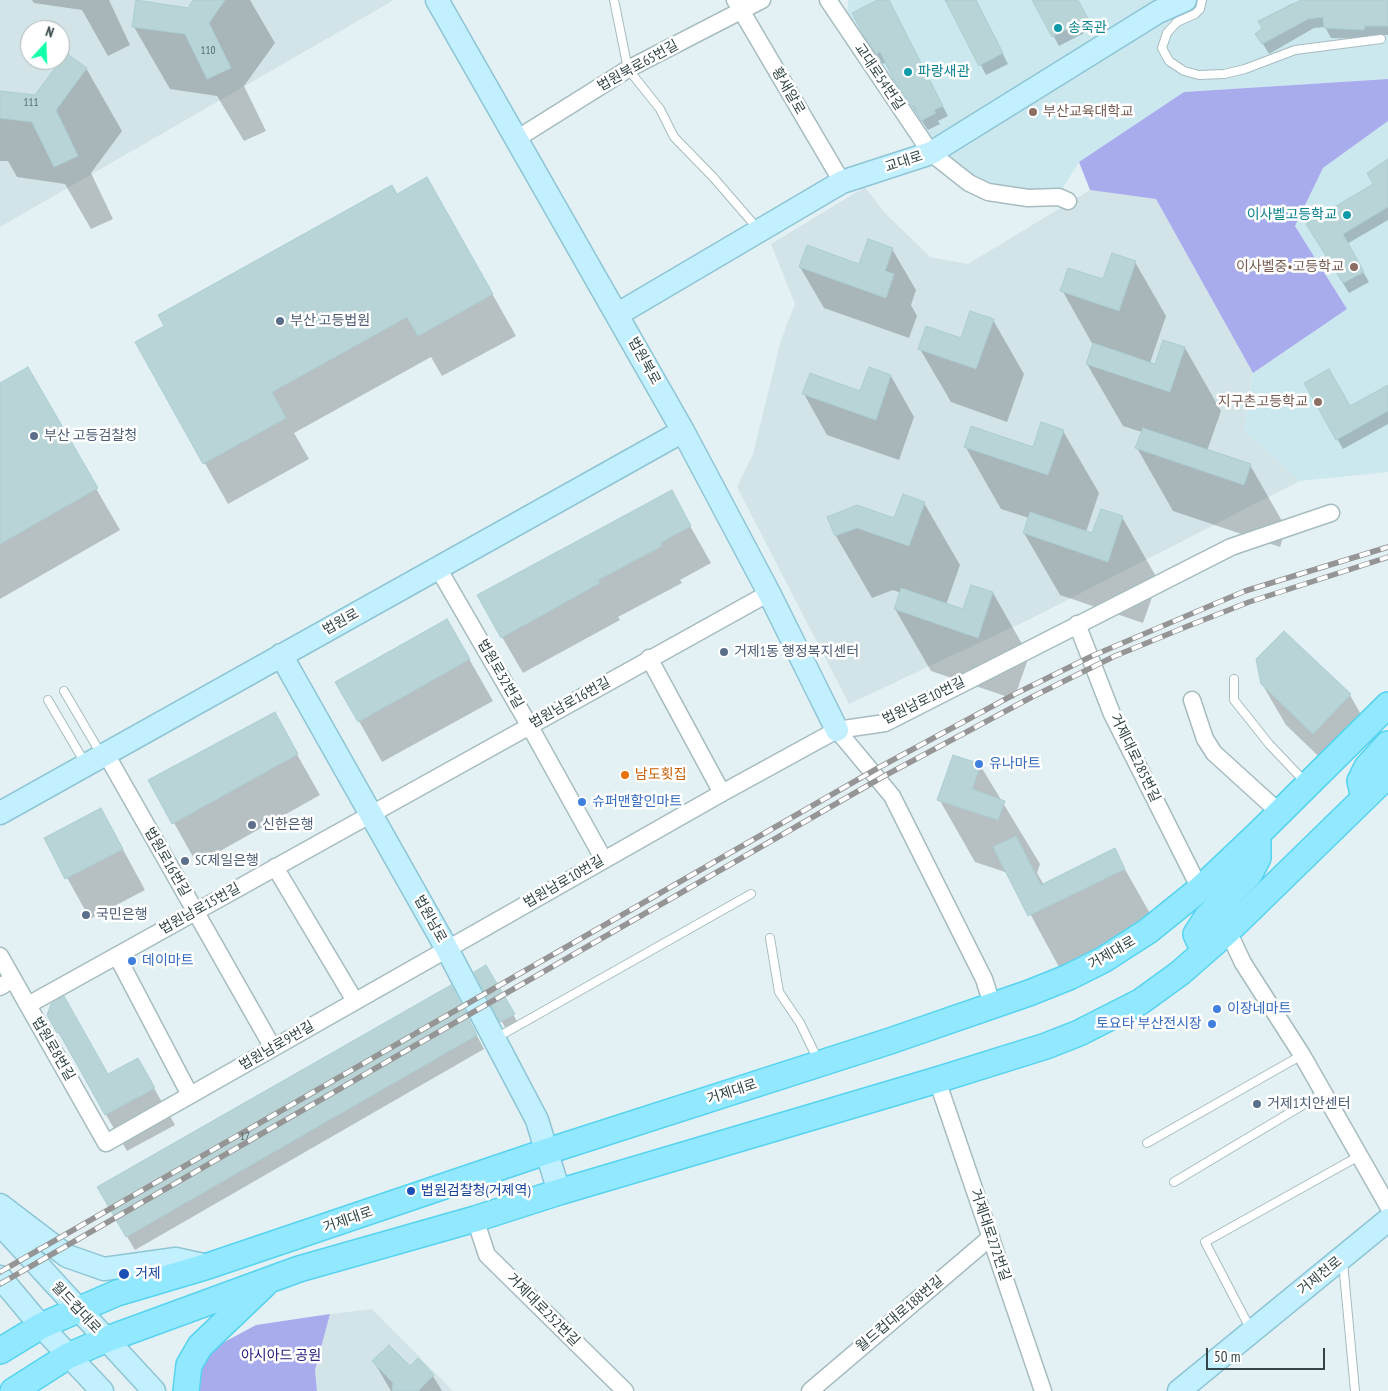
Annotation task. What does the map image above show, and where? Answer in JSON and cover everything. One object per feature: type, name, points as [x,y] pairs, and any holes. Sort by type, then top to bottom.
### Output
[{"type":"main road","name":"법원북로","points":[[437,0],[518,138],[683,431],[769,593],[837,730]]},
{"type":"main road","name":"교대로","points":[[618,314],[842,182],[931,153],[1158,12],[1184,0]]},
{"type":"main road","name":"법원로","points":[[0,813],[683,431]]},
{"type":"main road","name":"법원남로","points":[[281,655],[447,949],[537,1120],[548,1152],[558,1192]]},
{"type":"main road","name":"거제대로","points":[[0,1351],[41,1326],[118,1293],[208,1266],[548,1152],[820,1064],[992,1006],[1069,977],[1103,960],[1148,931],[1200,889],[1280,813],[1388,705]]},
{"type":"main road","points":[[1364,798],[1360,781],[1366,767],[1388,744]]},
{"type":"main road","points":[[13,1391],[68,1356],[105,1340],[298,1269],[475,1219],[558,1192],[937,1080],[1046,1046],[1112,1018],[1140,1002],[1228,931],[1388,775]]},
{"type":"main road","points":[[1204,952],[1196,934],[1207,917],[1248,875],[1258,858],[1258,834]]},
{"type":"main road","points":[[0,1205],[67,1256],[104,1269],[176,1259],[208,1266]]},
{"type":"main road","name":"거제천로","points":[[1179,1391],[1388,1220]]},
{"type":"main road","name":"월드컵대로","points":[[0,1224],[78,1311],[154,1391]]},
{"type":"main road","points":[[0,1277],[41,1326],[102,1391]]},
{"type":"main road","points":[[186,1391],[189,1365],[200,1346],[270,1279]]},
{"type":"street","name":"법원북로65번길","points":[[518,138],[628,70],[738,6],[762,0]]},
{"type":"street","name":"교대로54번길","points":[[828,0],[931,153],[969,183],[988,192],[1028,198],[1059,198],[1068,201]]},
{"type":"street","name":"황새알로","points":[[738,6],[842,182]]},
{"type":"street","name":"법원남로10번길","points":[[447,949],[837,730],[885,723],[1231,547],[1331,513]]},
{"type":"street","name":"법원로32번길","points":[[438,568],[529,725],[604,860]]},
{"type":"street","name":"법원남로16번길","points":[[371,814],[769,593]]},
{"type":"street","name":"거제대로285번길","points":[[1077,624],[1112,714],[1200,889]]},
{"type":"street","points":[[649,658],[722,793]]},
{"type":"street","points":[[1192,700],[1205,739],[1214,753],[1280,813]]},
{"type":"street","points":[[837,730],[892,796],[984,979],[992,1006]]},
{"type":"street","name":"법원로16번길","points":[[98,758],[195,912],[273,1048]]},
{"type":"street","name":"법원남로15번길","points":[[28,1005],[371,814]]},
{"type":"street","points":[[275,867],[355,1001]]},
{"type":"street","points":[[1228,931],[1243,963],[1302,1055],[1388,1206]]},
{"type":"street","name":"법원남로9번길","points":[[106,1143],[447,949]]},
{"type":"street","name":"법원로8번길","points":[[0,956],[6,983],[28,1005],[106,1143]]},
{"type":"street","points":[[117,956],[190,1095]]},
{"type":"street","name":"거제대로272번길","points":[[937,1080],[1043,1391]]},
{"type":"street","name":"거제대로252번길","points":[[475,1219],[488,1255],[625,1391]]},
{"type":"street","name":"월드컵대로188번길","points":[[810,1391],[991,1237]]},
{"type":"lane","points":[[614,0],[628,70],[660,109],[674,137],[713,177],[759,230]]},
{"type":"lane","points":[[1202,0],[1200,9],[1195,14],[1177,22],[1166,32],[1162,48],[1169,60],[1184,71],[1199,75],[1224,74],[1245,69],[1295,50],[1381,39]]},
{"type":"lane","points":[[1234,679],[1234,700],[1269,744],[1308,784]]},
{"type":"lane","points":[[64,691],[98,758]]},
{"type":"lane","points":[[48,700],[98,758]]},
{"type":"lane","points":[[494,1038],[751,894]]},
{"type":"lane","points":[[770,938],[779,992],[800,1023],[820,1064]]},
{"type":"lane","points":[[1147,1143],[1302,1055]]},
{"type":"lane","points":[[1174,1182],[1323,1093]]},
{"type":"lane","points":[[1252,1331],[1205,1242],[1359,1156]]},
{"type":"lane","points":[[1342,1257],[1355,1391]]},
{"type":"shaded area","points":[[0,0],[394,0],[0,227]]},
{"type":"shaded area","name":"부산교육대학교","points":[[848,0],[1388,0],[1388,79],[1184,92],[1079,162],[1057,197],[969,183],[924,131],[847,16]]},
{"type":"shaded area","points":[[1388,121],[1388,472],[1300,481],[1244,431],[1253,373],[1347,309],[1295,226],[1323,168]]},
{"type":"shaded area","points":[[865,187],[884,212],[930,257],[968,264],[1090,190],[1156,199],[1253,373],[1244,431],[1300,481],[1030,619],[849,704],[737,487],[753,454],[781,340],[795,304],[771,244]]},
{"type":"shaded area","points":[[372,1309],[453,1391],[317,1391],[315,1370],[330,1314]]},
{"type":"green space","points":[[1388,79],[1388,121],[1323,168],[1295,226],[1347,309],[1253,373],[1156,199],[1090,190],[1079,162],[1184,92]]},
{"type":"green space","name":"아시아드 공원","points":[[330,1314],[315,1370],[317,1391],[194,1391],[202,1354],[256,1325]]},
{"type":"building","points":[[136,0],[188,8],[193,0],[225,0],[209,23],[231,68],[207,79],[185,34],[132,27]]},
{"type":"building","name":"파랑새관","points":[[877,0],[889,0],[943,106],[934,110],[936,113],[921,121],[914,106],[912,106],[894,80],[880,52],[876,54],[852,13]]},
{"type":"building","points":[[945,0],[976,0],[1003,53],[979,66]]},
{"type":"building","name":"송죽관","points":[[1032,0],[1078,0],[1088,18],[1052,37]]},
{"type":"building","points":[[1301,0],[1388,0],[1388,26],[1365,26],[1364,30],[1324,28],[1323,17],[1308,19],[1262,44],[1255,34],[1262,28],[1258,21]]},
{"type":"building","points":[[70,56],[87,68],[56,110],[78,156],[54,167],[32,122],[0,118],[0,91],[35,95],[53,70],[70,70]]},
{"type":"building","name":"이사벨고등학교","points":[[1388,159],[1388,207],[1343,234],[1364,272],[1343,283],[1306,224],[1373,184],[1367,173]]},
{"type":"building","name":"부산 고등법원","points":[[427,177],[493,294],[418,336],[407,317],[272,392],[286,418],[203,464],[135,342],[164,326],[158,315],[392,185],[397,194]]},
{"type":"building","points":[[868,239],[893,248],[885,271],[894,274],[886,298],[799,267],[807,245],[859,264]]},
{"type":"building","points":[[1112,253],[1136,261],[1119,311],[1060,291],[1068,268],[1103,279]]},
{"type":"building","points":[[970,311],[994,319],[976,369],[918,349],[926,326],[961,338]]},
{"type":"building","points":[[1163,340],[1185,347],[1170,392],[1086,364],[1093,343],[1155,364]]},
{"type":"building","name":"부산 고등검찰청","points":[[28,367],[98,488],[0,544],[0,383]]},
{"type":"building","points":[[869,367],[891,375],[876,420],[802,394],[810,373],[860,391]]},
{"type":"building","points":[[1329,369],[1350,406],[1388,385],[1388,411],[1336,440],[1304,383]]},
{"type":"building","points":[[1041,422],[1064,430],[1048,475],[964,447],[971,426],[1033,447]]},
{"type":"building","points":[[1143,428],[1251,464],[1244,485],[1135,448]]},
{"type":"building","points":[[672,490],[691,526],[660,543],[662,546],[598,580],[600,583],[501,638],[477,595]]},
{"type":"building","points":[[903,494],[925,502],[909,546],[857,528],[835,536],[827,517],[857,505],[894,518]]},
{"type":"building","points":[[1101,509],[1123,516],[1108,562],[1023,533],[1030,512],[1092,533]]},
{"type":"building","points":[[971,585],[993,592],[978,638],[894,609],[901,588],[963,609]]},
{"type":"building","points":[[447,619],[470,659],[358,722],[335,682]]},
{"type":"building","points":[[1284,631],[1351,694],[1313,734],[1261,684],[1256,659]]},
{"type":"building","points":[[275,712],[298,754],[172,824],[148,780]]},
{"type":"building","points":[[953,755],[981,764],[972,789],[1005,801],[998,820],[937,800]]},
{"type":"building","points":[[101,808],[123,849],[65,879],[44,838]]},
{"type":"building","points":[[1016,836],[1041,885],[1115,848],[1125,869],[1028,916],[993,847]]},
{"type":"building","points":[[486,965],[515,1014],[500,1022],[474,972]]},
{"type":"building","points":[[451,985],[477,1035],[126,1237],[97,1187]]},
{"type":"building","points":[[64,996],[108,1074],[138,1058],[155,1088],[105,1115],[59,1032],[57,1033],[47,1015],[51,1004]]},
{"type":"building","points":[[389,1345],[410,1366],[418,1358],[434,1375],[418,1391],[392,1391],[393,1383],[372,1361]]},
{"type":"railway","points":[[0,1272],[878,768],[1015,694],[1092,656],[1245,591],[1388,547]]},
{"type":"railway","points":[[0,1284],[886,775],[1032,697],[1115,656],[1249,602],[1388,557]]},
{"type":"place","name":"송죽관","points":[[1058,28]]},
{"type":"place","name":"파랑새관","points":[[908,72]]},
{"type":"place","name":"부산교육대학교","points":[[1033,112]]},
{"type":"place","name":"이사벨고등학교","points":[[1347,215]]},
{"type":"place","name":"이사벨중•고등학교","points":[[1354,267]]},
{"type":"place","name":"부산 고등법원","points":[[280,321]]},
{"type":"place","name":"지구촌고등학교","points":[[1318,402]]},
{"type":"place","name":"부산 고등검찰청","points":[[34,436]]},
{"type":"place","name":"거제1동 행정복지센터","points":[[724,652]]},
{"type":"place","name":"유나마트","points":[[979,764]]},
{"type":"place","name":"남도횟집","points":[[625,775]]},
{"type":"place","name":"슈퍼맨할인마트","points":[[582,802]]},
{"type":"place","name":"신한은행","points":[[252,825]]},
{"type":"place","name":"SC제일은행","points":[[185,861]]},
{"type":"place","name":"국민은행","points":[[86,915]]},
{"type":"place","name":"데이마트","points":[[132,961]]},
{"type":"place","name":"이장네마트","points":[[1217,1009]]},
{"type":"place","name":"토요타 부산전시장","points":[[1212,1024]]},
{"type":"place","name":"거제1치안센터","points":[[1257,1104]]},
{"type":"place","name":"법원검찰청(거제역)","points":[[411,1191]]},
{"type":"place","name":"거제","points":[[124,1274]]}]
